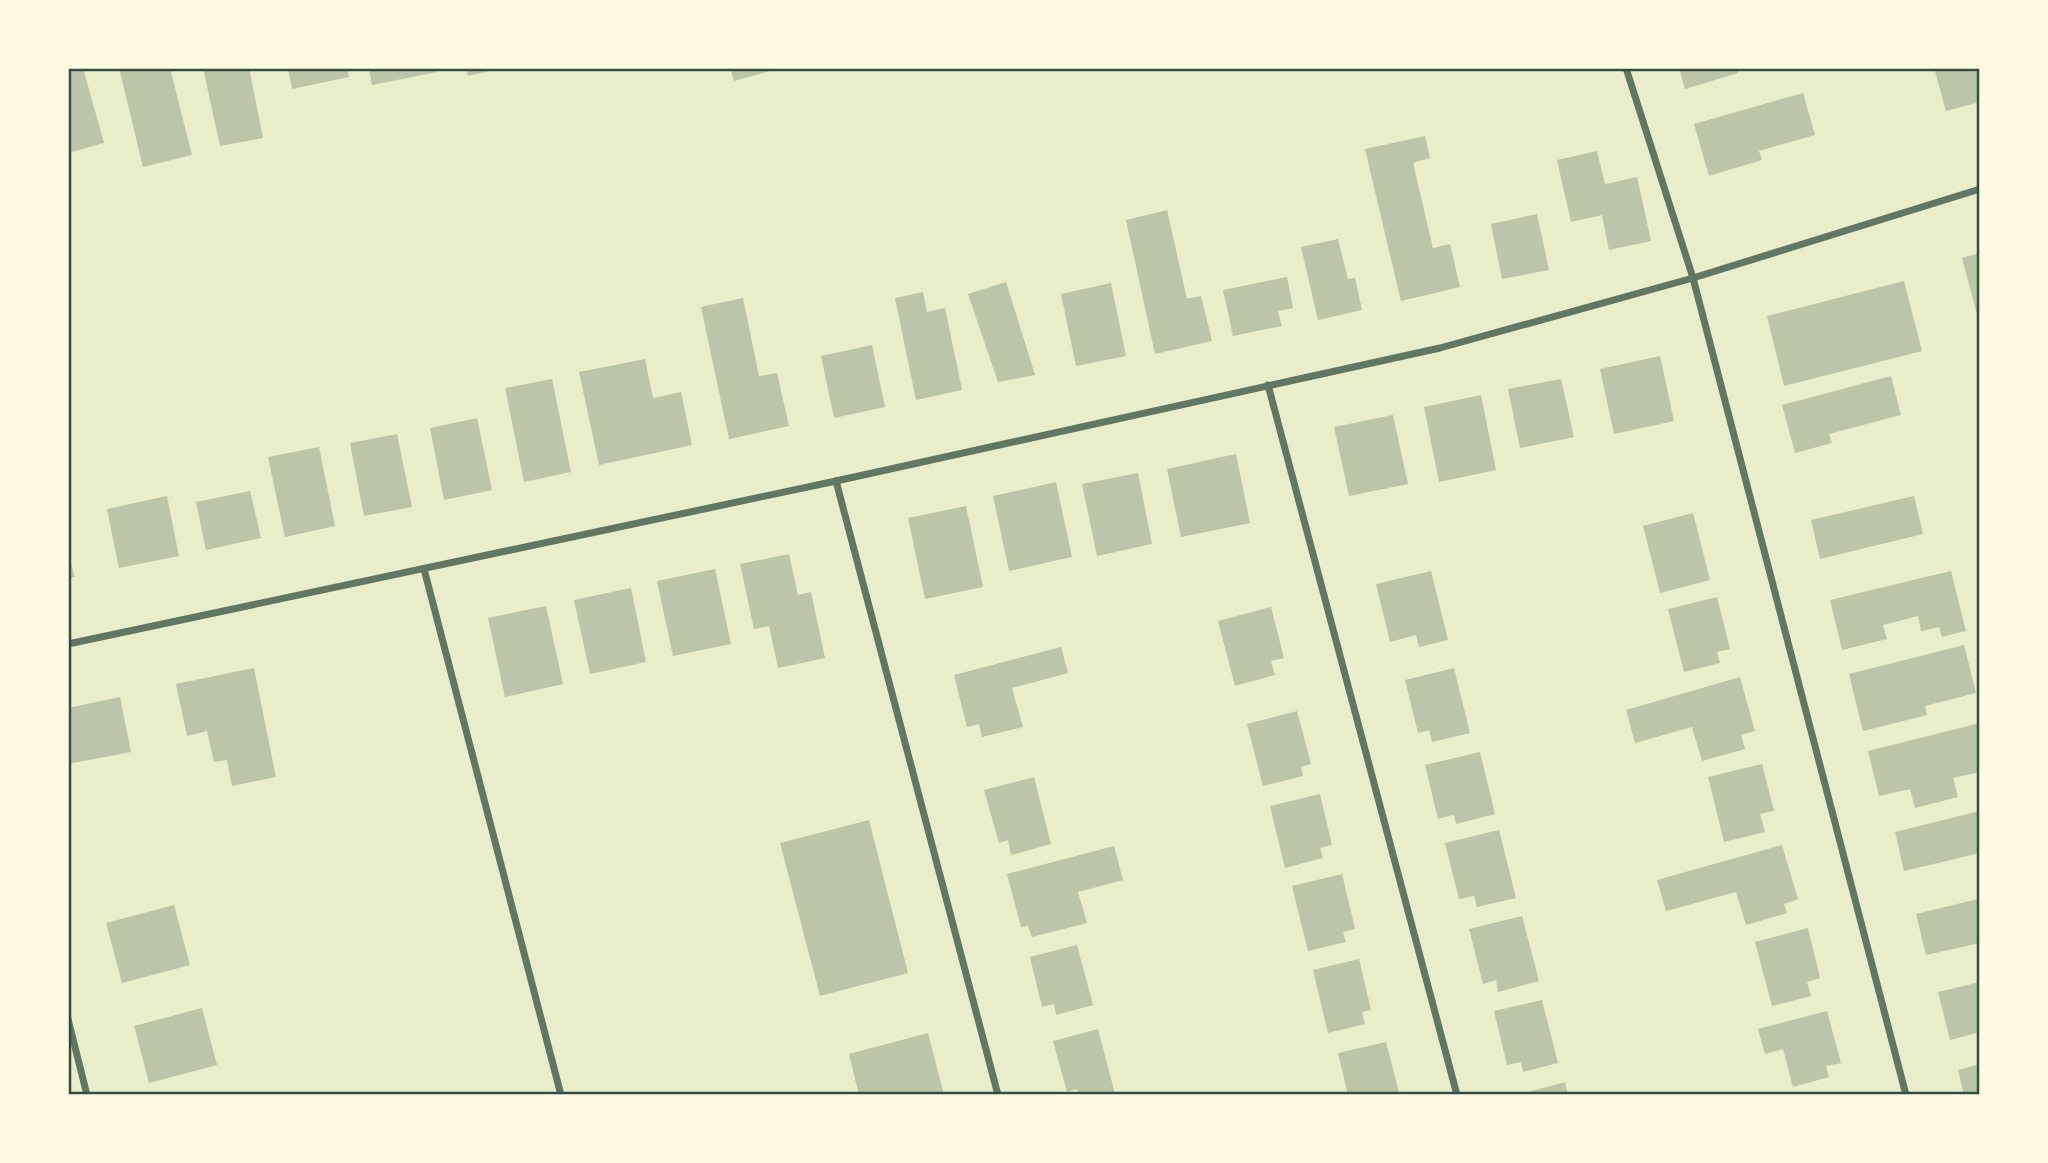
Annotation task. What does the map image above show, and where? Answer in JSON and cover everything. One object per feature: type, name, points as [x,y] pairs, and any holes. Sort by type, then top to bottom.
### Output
[{"type":"street","points":[[1626,68],[1693,278],[1906,1095]]},
{"type":"street","points":[[68,644],[836,481],[1440,348],[1693,278],[1980,189]]},
{"type":"street","points":[[1268,385],[1457,1095]]},
{"type":"street","points":[[836,481],[998,1095]]},
{"type":"street","points":[[424,569],[561,1095]]},
{"type":"street","points":[[68,1019],[87,1095]]},
{"type":"building","points":[[68,68],[83,68],[104,143],[68,153]]},
{"type":"building","points":[[119,68],[170,68],[192,155],[143,167]]},
{"type":"building","points":[[203,68],[249,68],[263,138],[220,146]]},
{"type":"building","points":[[288,68],[347,68],[349,77],[292,89]]},
{"type":"building","points":[[369,68],[436,68],[437,72],[372,85]]},
{"type":"building","points":[[466,68],[497,68],[498,69],[468,76]]},
{"type":"building","points":[[730,68],[777,68],[777,69],[734,81]]},
{"type":"building","points":[[1679,68],[1737,68],[1738,73],[1685,89]]},
{"type":"building","points":[[1934,68],[1980,68],[1980,102],[1946,111]]},
{"type":"building","points":[[1803,93],[1815,135],[1759,151],[1762,160],[1709,176],[1694,124]]},
{"type":"building","points":[[1425,136],[1430,158],[1413,163],[1433,248],[1450,244],[1460,287],[1401,301],[1365,149]]},
{"type":"building","points":[[1597,151],[1605,184],[1637,177],[1651,241],[1609,250],[1602,215],[1571,222],[1557,160]]},
{"type":"building","points":[[1167,210],[1187,299],[1201,296],[1212,341],[1155,354],[1126,220]]},
{"type":"building","points":[[1537,214],[1549,270],[1502,279],[1491,224]]},
{"type":"building","points":[[1338,239],[1348,279],[1355,278],[1362,310],[1318,320],[1301,247]]},
{"type":"building","points":[[1980,253],[1980,321],[1979,322],[1962,258]]},
{"type":"building","points":[[1287,277],[1293,308],[1278,311],[1282,326],[1233,336],[1223,290]]},
{"type":"building","points":[[1904,281],[1922,351],[1784,386],[1767,316]]},
{"type":"building","points":[[1006,282],[1035,375],[998,382],[968,294]]},
{"type":"building","points":[[1111,283],[1126,356],[1076,366],[1061,294]]},
{"type":"building","points":[[923,292],[927,312],[945,308],[962,390],[916,400],[895,298]]},
{"type":"building","points":[[743,298],[759,376],[777,373],[789,426],[729,439],[701,307]]},
{"type":"building","points":[[872,345],[885,407],[834,418],[821,356]]},
{"type":"building","points":[[1660,356],[1674,421],[1614,434],[1600,369]]},
{"type":"building","points":[[645,359],[653,398],[681,392],[692,445],[599,465],[579,372]]},
{"type":"building","points":[[1891,376],[1901,415],[1829,434],[1832,443],[1795,453],[1782,405]]},
{"type":"building","points":[[552,379],[571,472],[524,482],[505,388]]},
{"type":"building","points":[[1561,379],[1574,437],[1520,448],[1508,389]]},
{"type":"building","points":[[1481,395],[1496,470],[1439,482],[1424,407]]},
{"type":"building","points":[[1393,415],[1408,484],[1349,496],[1334,427]]},
{"type":"building","points":[[477,418],[492,490],[444,500],[430,428]]},
{"type":"building","points":[[397,434],[412,507],[364,516],[350,443]]},
{"type":"building","points":[[319,447],[335,526],[285,537],[268,457]]},
{"type":"building","points":[[1236,454],[1250,523],[1181,537],[1167,469]]},
{"type":"building","points":[[1138,473],[1152,544],[1097,556],[1082,484]]},
{"type":"building","points":[[1056,482],[1072,557],[1009,571],[993,496]]},
{"type":"building","points":[[250,491],[261,538],[206,550],[196,502]]},
{"type":"building","points":[[167,496],[179,556],[119,568],[107,509]]},
{"type":"building","points":[[1914,496],[1923,534],[1820,559],[1811,520]]},
{"type":"building","points":[[966,506],[983,587],[925,599],[908,518]]},
{"type":"building","points":[[1693,513],[1710,580],[1660,593],[1643,526]]},
{"type":"building","points":[[68,554],[75,577],[68,578]]},
{"type":"building","points":[[789,554],[798,595],[811,592],[825,658],[778,668],[769,626],[754,629],[740,564]]},
{"type":"building","points":[[715,569],[731,644],[673,656],[657,581]]},
{"type":"building","points":[[1431,571],[1448,640],[1419,647],[1416,635],[1390,642],[1376,584]]},
{"type":"building","points":[[1951,571],[1966,631],[1942,637],[1939,627],[1921,631],[1918,616],[1883,625],[1887,639],[1842,650],[1830,600]]},
{"type":"building","points":[[631,588],[646,662],[590,674],[574,600]]},
{"type":"building","points":[[1717,597],[1730,649],[1717,652],[1720,663],[1684,672],[1668,609]]},
{"type":"building","points":[[546,606],[563,684],[505,697],[488,618]]},
{"type":"building","points":[[1271,607],[1284,658],[1271,661],[1275,675],[1235,686],[1218,621]]},
{"type":"building","points":[[1964,645],[1976,693],[1925,706],[1927,715],[1863,731],[1849,674]]},
{"type":"building","points":[[1061,647],[1068,673],[1012,688],[1023,727],[982,737],[979,724],[967,727],[954,675]]},
{"type":"building","points":[[254,668],[276,777],[232,786],[227,760],[214,762],[207,731],[187,736],[176,684]]},
{"type":"building","points":[[1454,668],[1470,733],[1432,742],[1429,730],[1418,733],[1405,680]]},
{"type":"building","points":[[1740,677],[1755,731],[1741,735],[1745,749],[1702,761],[1692,727],[1635,743],[1626,710]]},
{"type":"building","points":[[120,697],[131,752],[68,764],[68,708]]},
{"type":"building","points":[[1297,711],[1311,764],[1301,767],[1303,776],[1263,786],[1247,724]]},
{"type":"building","points":[[1980,723],[1980,772],[1953,778],[1958,797],[1915,808],[1910,789],[1879,796],[1868,751]]},
{"type":"building","points":[[1480,752],[1495,814],[1456,824],[1454,815],[1438,819],[1425,765]]},
{"type":"building","points":[[1762,764],[1774,811],[1760,814],[1765,832],[1724,842],[1708,777]]},
{"type":"building","points":[[1034,777],[1051,844],[1011,855],[1008,840],[999,843],[984,790]]},
{"type":"building","points":[[1320,794],[1332,845],[1320,848],[1323,858],[1285,868],[1270,806]]},
{"type":"building","points":[[1980,811],[1980,853],[1904,871],[1895,832]]},
{"type":"building","points":[[869,820],[908,973],[820,996],[780,843]]},
{"type":"building","points":[[1499,830],[1516,898],[1477,907],[1474,896],[1459,899],[1445,843]]},
{"type":"building","points":[[1782,845],[1798,899],[1784,904],[1787,913],[1746,925],[1736,892],[1666,911],[1657,880]]},
{"type":"building","points":[[1114,846],[1123,880],[1078,892],[1087,923],[1032,937],[1028,926],[1021,927],[1007,874]]},
{"type":"building","points":[[1342,874],[1355,929],[1343,932],[1346,942],[1308,951],[1292,886]]},
{"type":"building","points":[[1978,899],[1980,943],[1926,955],[1916,914]]},
{"type":"building","points":[[174,905],[190,965],[122,983],[106,923]]},
{"type":"building","points":[[1522,916],[1539,981],[1498,992],[1496,980],[1483,984],[1469,929]]},
{"type":"building","points":[[1808,928],[1820,978],[1807,982],[1811,996],[1772,1006],[1755,942]]},
{"type":"building","points":[[1077,945],[1093,1005],[1056,1015],[1054,1004],[1042,1007],[1030,957]]},
{"type":"building","points":[[1359,959],[1371,1010],[1362,1012],[1365,1024],[1328,1033],[1313,970]]},
{"type":"building","points":[[1980,982],[1980,1032],[1950,1040],[1938,992]]},
{"type":"building","points":[[1542,1000],[1558,1063],[1523,1072],[1521,1062],[1507,1065],[1494,1011]]},
{"type":"building","points":[[202,1008],[217,1065],[149,1083],[134,1026]]},
{"type":"building","points":[[1827,1011],[1841,1063],[1826,1066],[1829,1077],[1793,1087],[1783,1049],[1765,1054],[1758,1029]]},
{"type":"building","points":[[1098,1029],[1115,1094],[1079,1095],[1077,1089],[1067,1092],[1053,1041]]},
{"type":"building","points":[[928,1033],[944,1095],[859,1095],[849,1054]]},
{"type":"building","points":[[1386,1042],[1399,1093],[1348,1095],[1338,1053]]},
{"type":"building","points":[[1980,1064],[1980,1095],[1964,1095],[1958,1070]]},
{"type":"building","points":[[1565,1082],[1568,1095],[1521,1095],[1521,1094]]}]
